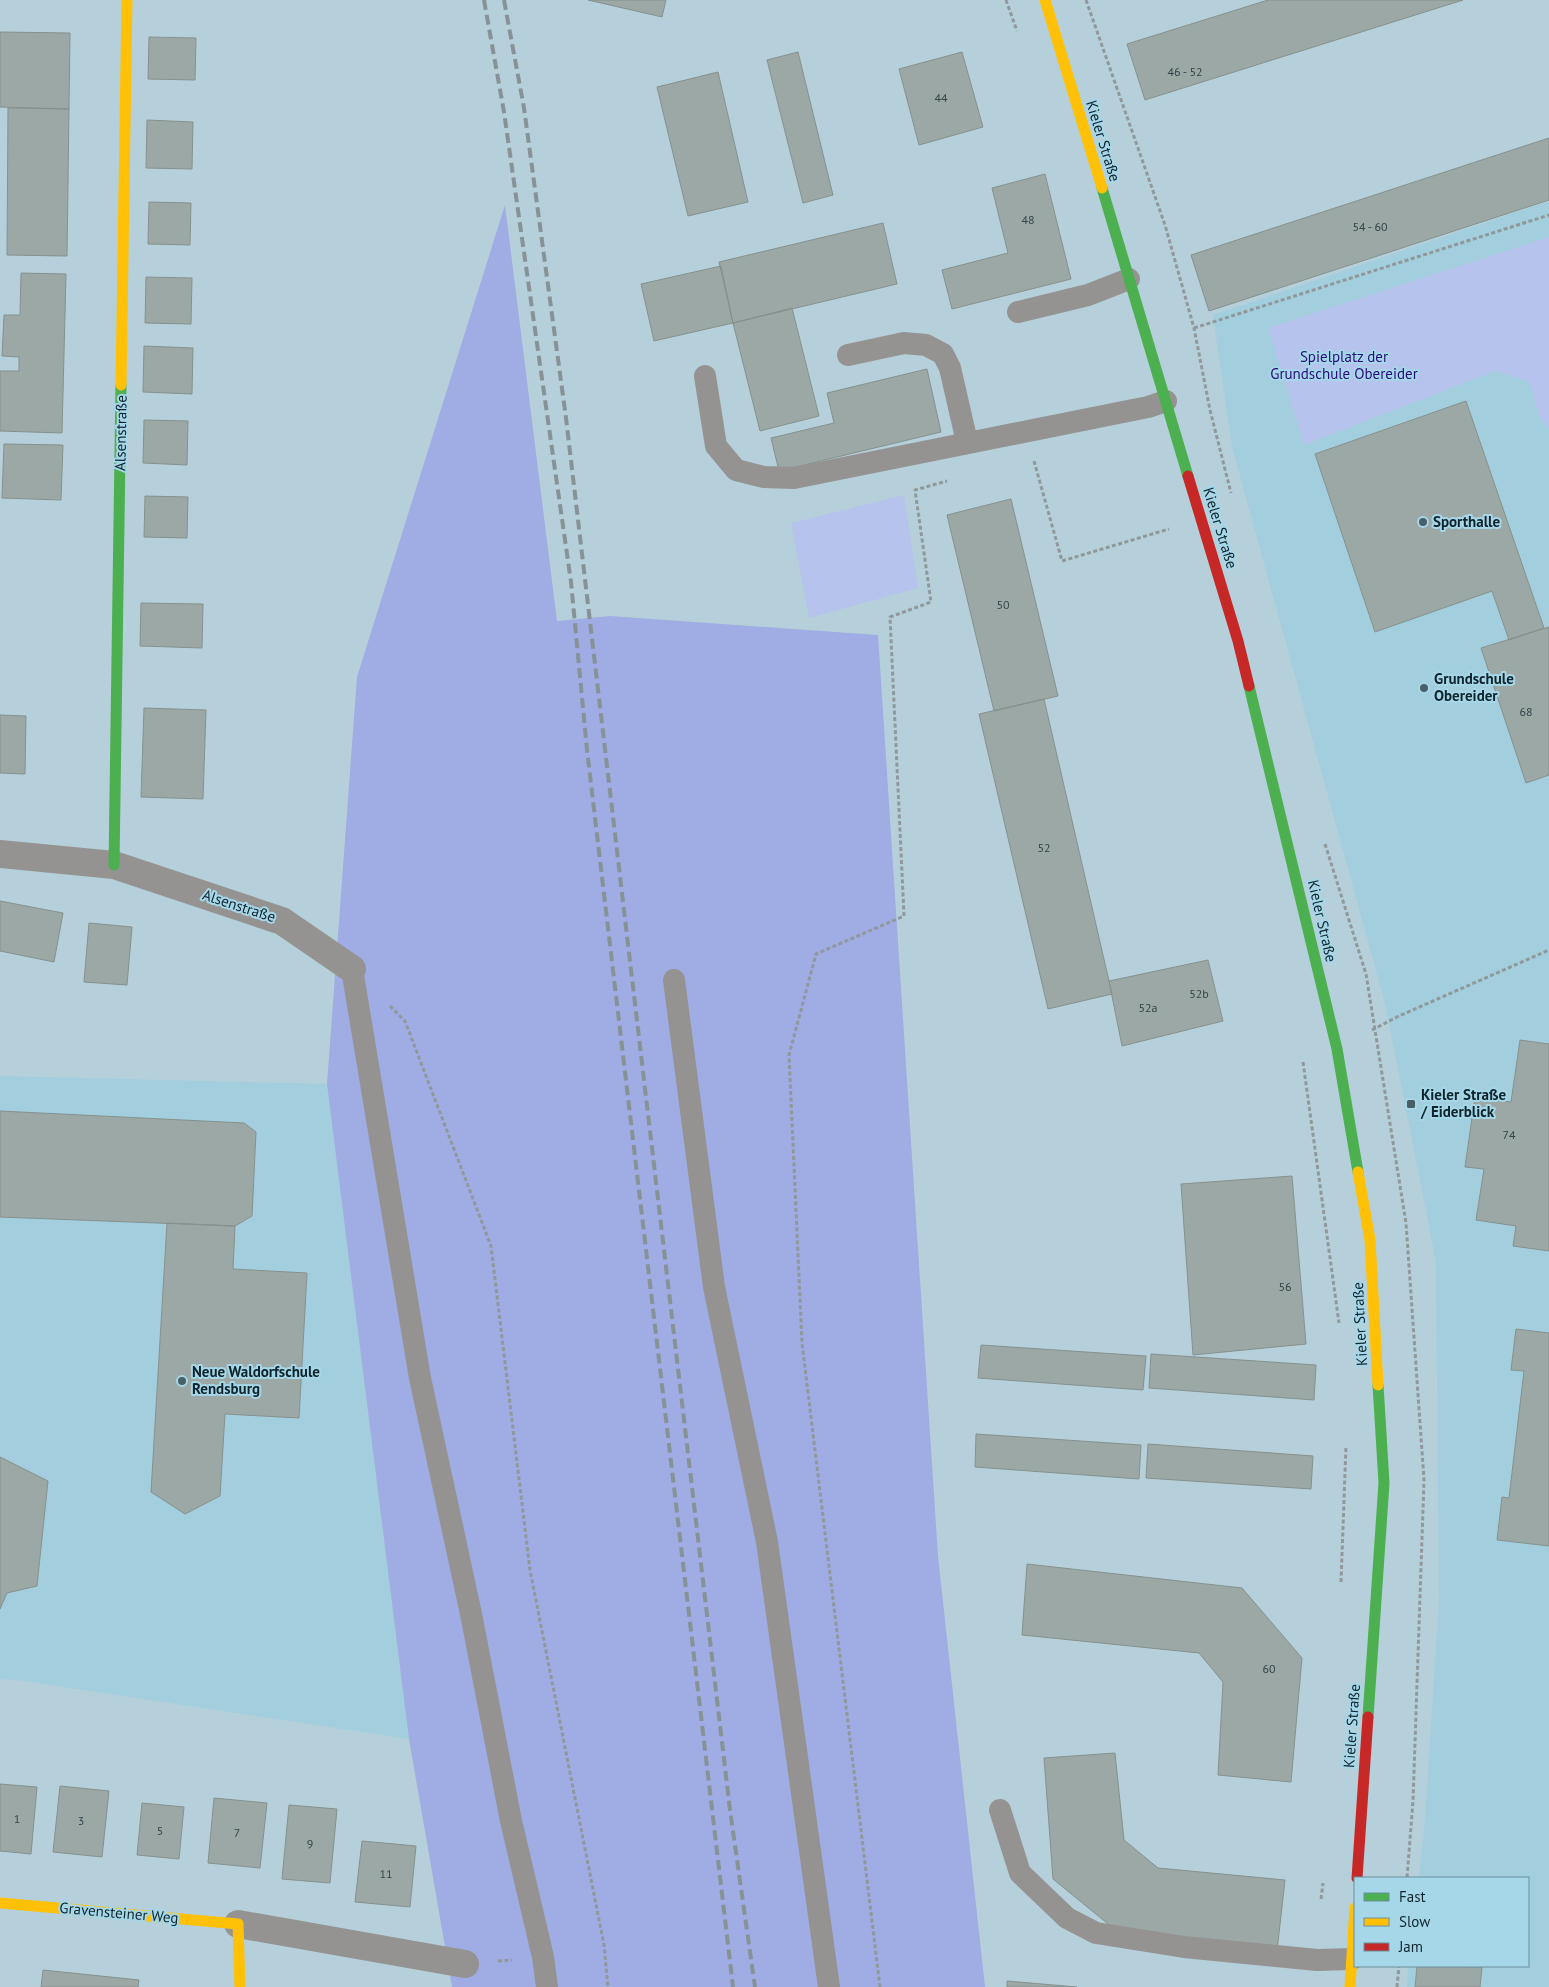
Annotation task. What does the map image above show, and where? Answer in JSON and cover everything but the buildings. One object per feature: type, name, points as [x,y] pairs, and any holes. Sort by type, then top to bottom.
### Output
[{"type":"main road","name":"Alsenstraße","points":[[114,865],[127,0]]},
{"type":"main road","name":"Kieler Straße","points":[[1045,0],[1238,642],[1294,865],[1337,1049],[1370,1240],[1384,1483],[1357,1877]]},
{"type":"main road","name":"Gravensteiner Weg","points":[[0,1903],[238,1924]]},
{"type":"main road","points":[[238,1924],[240,1987]]},
{"type":"main road","points":[[1350,1987],[1354,1925]]},
{"type":"street","name":"Alsenstraße","points":[[0,854],[114,865],[282,921],[352,969]]},
{"type":"street","name":"Gravensteiner Weg","points":[[238,1924],[465,1964]]},
{"type":"lane","points":[[1018,312],[1088,295],[1129,279]]},
{"type":"lane","points":[[848,355],[904,343],[926,345],[943,354],[950,368],[967,442]]},
{"type":"lane","points":[[704,376],[716,446],[736,470],[764,477],[794,478],[1166,402]]},
{"type":"lane","points":[[352,969],[420,1378],[471,1614],[511,1821],[543,1956],[548,1987]]},
{"type":"lane","points":[[674,980],[714,1287],[767,1542],[829,1987]]},
{"type":"lane","points":[[1000,1810],[1020,1873],[1067,1918],[1096,1933],[1193,1948],[1317,1960],[1352,1959]]},
{"type":"path","points":[[1006,0],[1019,36]]},
{"type":"path","points":[[1194,328],[1549,216]]},
{"type":"path","points":[[1033,460],[1062,561],[1178,526]]},
{"type":"path","points":[[880,1987],[802,1342],[789,1055],[816,954],[904,916],[890,617],[931,602],[915,490],[951,480]]},
{"type":"path","points":[[1373,1030],[1399,1016],[1549,950]]},
{"type":"path","points":[[352,969],[405,1021],[491,1246],[530,1570],[604,1944],[608,1987]]},
{"type":"path","points":[[1302,1057],[1340,1331]]},
{"type":"path","points":[[1341,1583],[1346,1438]]},
{"type":"path","points":[[1321,1902],[1323,1882]]},
{"type":"path","points":[[465,1964],[543,1956]]},
{"type":"path","points":[[1397,1987],[1399,1967]]},
{"type":"shaded area","name":"Grundschule Obereider","points":[[1549,201],[1549,1987],[1407,1987],[1408,1967],[1529,1967],[1529,1877],[1419,1877],[1424,1832],[1439,1602],[1436,1262],[1385,1003],[1232,447],[1213,315]]},
{"type":"shaded area","points":[[505,205],[557,621],[610,616],[878,635],[938,1556],[985,1987],[452,1987],[409,1739],[327,1084],[357,677]]},
{"type":"shaded area","name":"Neue Waldorfschule Rendsburg","points":[[0,1076],[327,1084],[409,1739],[0,1679]]},
{"type":"green space","name":"Spielplatz der Grundschule Obereider","points":[[1549,237],[1549,429],[1539,416],[1529,382],[1495,371],[1304,445],[1268,328]]},
{"type":"green space","points":[[904,495],[918,588],[809,618],[791,523]]},
{"type":"railway","points":[[484,0],[504,112],[571,582],[587,750],[733,1987]]},
{"type":"railway","points":[[504,0],[524,108],[566,418],[730,1810],[755,1987]]},
{"type":"traffic: fast","points":[[1102,188],[1188,476]]},
{"type":"traffic: fast","points":[[114,865],[121,385]]},
{"type":"traffic: fast","points":[[1249,686],[1337,1049],[1358,1172]]},
{"type":"traffic: fast","points":[[1368,1717],[1384,1483],[1378,1385]]},
{"type":"traffic: slow","points":[[121,385],[127,0]]},
{"type":"traffic: slow","points":[[1045,0],[1102,188]]},
{"type":"traffic: slow","points":[[1358,1172],[1370,1240],[1378,1385]]},
{"type":"traffic: slow","points":[[0,1903],[238,1924],[240,1987]]},
{"type":"traffic: slow","points":[[1350,1987],[1354,1924]]},
{"type":"traffic: jam","points":[[1188,476],[1238,641],[1249,686]]},
{"type":"traffic: jam","points":[[1357,1877],[1368,1717]]},
{"type":"place","name":"Sporthalle","points":[[1423,522]]},
{"type":"place","name":"Grundschule Obereider","points":[[1424,688]]},
{"type":"place","name":"Kieler Straße / Eiderblick","points":[[1411,1104]]},
{"type":"place","name":"Neue Waldorfschule Rendsburg","points":[[182,1381]]}]
